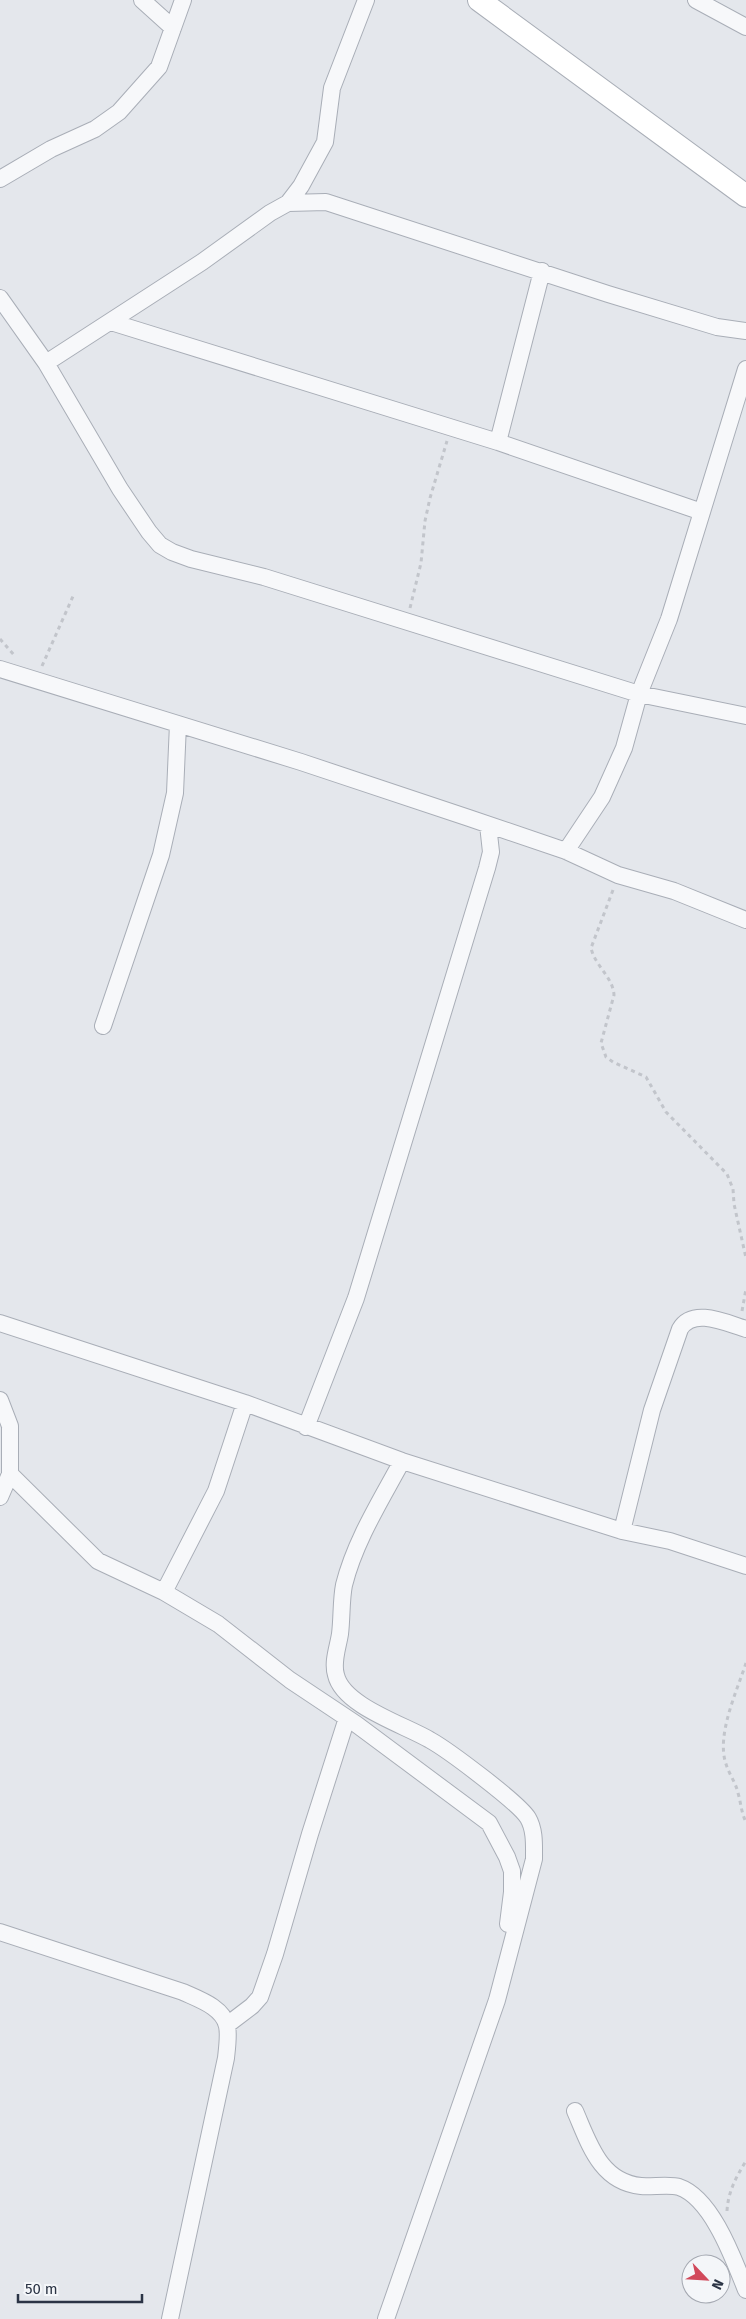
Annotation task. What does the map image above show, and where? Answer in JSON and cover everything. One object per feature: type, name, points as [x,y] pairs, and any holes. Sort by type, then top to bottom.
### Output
[{"type":"street","points":[[142,0],[173,28]]},
{"type":"street","points":[[0,179],[51,148],[95,130],[120,112],[160,67],[183,0]]},
{"type":"street","points":[[46,363],[111,322],[270,213],[288,203],[301,186],[325,142],[332,88],[366,0]]},
{"type":"street","points":[[479,0],[746,196]]},
{"type":"street","points":[[696,0],[746,27]]},
{"type":"street","points":[[288,203],[326,202],[717,327],[746,331]]},
{"type":"street","points":[[498,442],[542,271]]},
{"type":"street","points":[[0,298],[46,363],[120,489],[160,545],[191,560],[264,577],[639,694],[746,716]]},
{"type":"street","points":[[111,322],[450,426],[702,512]]},
{"type":"street","points":[[566,851],[602,796],[624,748],[639,694],[669,618],[746,369]]},
{"type":"street","points":[[0,669],[301,762],[566,851],[618,875],[674,891],[746,920]]},
{"type":"street","points":[[103,1026],[160,855],[175,793],[178,724]]},
{"type":"street","points":[[306,1427],[356,1298],[490,852],[488,825]]},
{"type":"street","points":[[490,852],[519,836]]},
{"type":"street","points":[[622,1531],[646,1433],[680,1330],[685,1321],[692,1318],[705,1318],[742,1328]]},
{"type":"street","points":[[0,1322],[245,1403],[402,1461],[622,1531],[670,1541],[746,1566]]},
{"type":"street","points":[[0,1400],[10,1426],[10,1474],[0,1498]]},
{"type":"street","points":[[164,1592],[216,1491],[245,1403]]},
{"type":"street","points":[[386,2319],[498,2000],[534,1859],[534,1836],[528,1818],[510,1800],[432,1741],[365,1707],[348,1695],[340,1686],[335,1675],[335,1660],[344,1587],[348,1571],[371,1518],[402,1461]]},
{"type":"street","points":[[10,1474],[98,1561],[164,1592],[218,1624],[290,1680],[347,1718],[489,1823],[507,1857],[512,1871],[512,1892],[498,2000]]},
{"type":"street","points":[[227,2025],[252,2006],[260,1997],[275,1954],[310,1834],[347,1718]]},
{"type":"street","points":[[0,1932],[183,1992],[210,2005],[219,2013],[227,2025],[226,2058],[170,2319]]},
{"type":"street","points":[[575,2111],[594,2156],[603,2168],[617,2178],[638,2186],[678,2186],[694,2196],[706,2209],[728,2248],[746,2290]]},
{"type":"path","points":[[407,621],[421,563],[425,521],[430,498],[450,426]]},
{"type":"path","points":[[35,680],[74,594]]},
{"type":"path","points":[[618,875],[591,948],[593,957],[613,988],[614,995],[600,1043],[606,1056],[613,1062],[646,1078],[666,1112],[727,1174],[733,1189],[734,1204],[746,1258]]},
{"type":"path","points":[[742,1328],[746,1290]]},
{"type":"path","points":[[746,1663],[727,1720],[723,1749],[726,1764],[738,1791],[741,1811],[746,1822]]},
{"type":"path","points":[[727,2218],[728,2199],[734,2180],[746,2161]]}]
